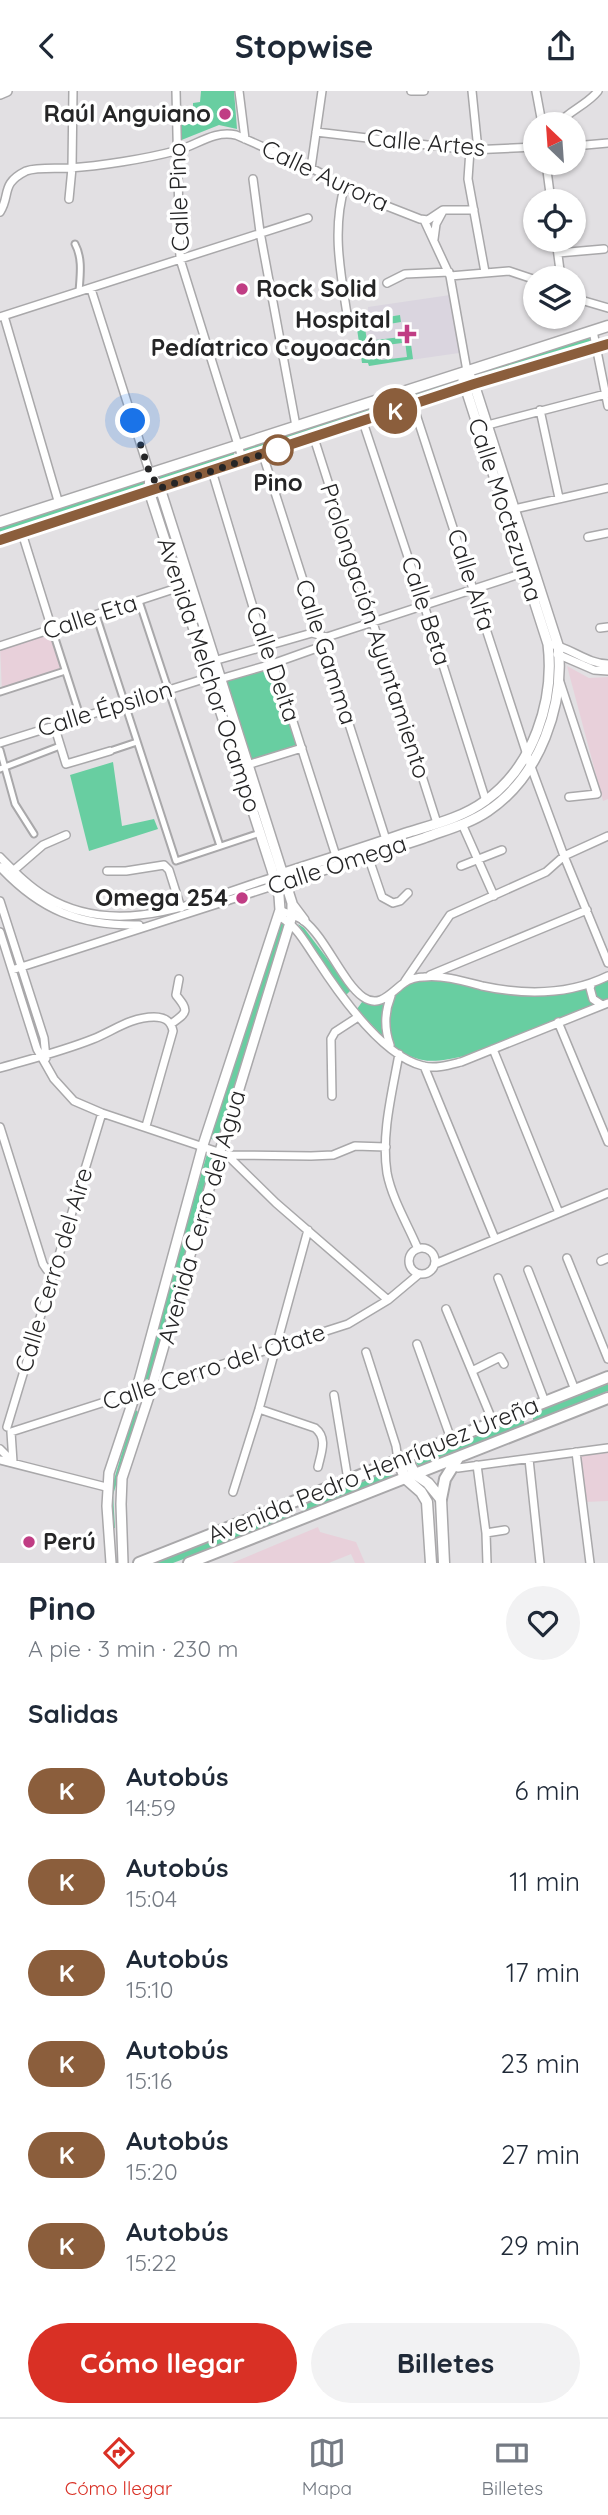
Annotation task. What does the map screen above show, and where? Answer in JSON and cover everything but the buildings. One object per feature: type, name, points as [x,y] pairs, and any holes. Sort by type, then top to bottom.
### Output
[{"type":"main road","points":[[0,522],[608,326]]},
{"type":"main road","points":[[0,540],[470,386],[603,346]]},
{"type":"main road","name":"Avenida Pedro Henríquez Ureña","points":[[139,1563],[608,1377]]},
{"type":"main road","name":"Avenida Pedro Henríquez Ureña","points":[[189,1563],[410,1476],[459,1462],[531,1428],[608,1398]]},
{"type":"main road","points":[[526,1409],[531,1428]]},
{"type":"main road","points":[[402,1458],[427,1502],[430,1563]]},
{"type":"main road","points":[[444,1563],[441,1499],[446,1479],[459,1462]]},
{"type":"main road","points":[[410,1476],[433,1488],[441,1499]]},
{"type":"main road","points":[[290,1503],[298,1521]]},
{"type":"street","points":[[0,94],[7,91]]},
{"type":"street","points":[[69,199],[73,91]]},
{"type":"street","name":"Calle Pino","points":[[176,91],[180,259],[243,461]]},
{"type":"street","points":[[239,91],[245,139]]},
{"type":"street","points":[[311,168],[322,91]]},
{"type":"street","points":[[411,91],[424,91]]},
{"type":"street","points":[[472,91],[474,150],[468,174],[485,272]]},
{"type":"street","points":[[536,91],[540,112]]},
{"type":"street","points":[[569,112],[591,100],[598,91]]},
{"type":"street","name":"Calle Aurora","points":[[0,212],[4,206],[3,191],[12,179],[28,170],[72,168],[177,151],[223,132],[311,168],[374,201],[424,221]]},
{"type":"street","name":"Calle Artes","points":[[316,132],[474,150],[523,148]]},
{"type":"street","points":[[586,145],[608,143]]},
{"type":"street","points":[[253,179],[260,232],[296,426]]},
{"type":"street","points":[[345,185],[338,206],[337,232],[347,314]]},
{"type":"street","points":[[467,371],[449,274],[424,221],[443,210],[474,210]]},
{"type":"street","points":[[434,242],[436,224],[443,210]]},
{"type":"street","points":[[59,503],[2,316],[308,218]]},
{"type":"street","points":[[75,244],[79,251],[81,267],[79,292]]},
{"type":"street","points":[[560,266],[558,253],[604,249]]},
{"type":"street","points":[[387,283],[405,274],[514,272],[523,275]]},
{"type":"street","name":"Avenida Melchor Ocampo","points":[[91,289],[215,678],[260,833],[279,879]]},
{"type":"street","points":[[586,302],[608,308]]},
{"type":"street","points":[[593,331],[603,346],[608,406]]},
{"type":"street","name":"Calle Moctezuma","points":[[467,371],[463,380],[470,386],[554,649]]},
{"type":"street","points":[[483,427],[606,389]]},
{"type":"street","name":"Calle Alfa","points":[[414,405],[530,764],[608,963]]},
{"type":"street","points":[[540,410],[559,498]]},
{"type":"street","name":"Calle Beta","points":[[363,422],[486,801]]},
{"type":"street","name":"Prolongación Ayuntamiento","points":[[314,438],[437,823]]},
{"type":"street","name":"Calle Gamma","points":[[263,454],[387,845]]},
{"type":"street","name":"Calle Delta","points":[[212,471],[265,647],[302,748],[336,856]]},
{"type":"street","points":[[509,510],[608,488]]},
{"type":"street","name":"Avenida Melchor Ocampo","points":[[155,489],[180,587],[210,662]]},
{"type":"street","points":[[22,533],[80,716]]},
{"type":"street","points":[[588,537],[608,533]]},
{"type":"street","name":"Calle Épsilon","points":[[0,743],[168,689],[272,664],[317,648],[323,638],[529,571]]},
{"type":"street","name":"Calle Eta","points":[[0,646],[180,587]]},
{"type":"street","points":[[139,601],[220,846]]},
{"type":"street","points":[[96,614],[176,861],[260,833]]},
{"type":"street","name":"Calle Épsilon","points":[[210,662],[312,633],[323,638]]},
{"type":"street","points":[[554,649],[595,663],[608,664]]},
{"type":"street","points":[[554,649],[578,665],[608,671]]},
{"type":"street","name":"Calle Omega","points":[[279,879],[336,856],[462,824],[480,816],[501,801],[530,764],[551,723],[559,678],[554,649]]},
{"type":"street","name":"Calle Omega","points":[[12,969],[279,879],[368,856],[486,801],[508,780],[527,754],[535,737],[546,701],[554,649]]},
{"type":"street","points":[[0,692],[65,671]]},
{"type":"street","name":"Avenida Melchor Ocampo","points":[[215,678],[247,765],[279,879]]},
{"type":"street","points":[[559,678],[597,795],[569,797]]},
{"type":"street","points":[[54,725],[66,764],[137,741]]},
{"type":"street","points":[[3,768],[60,745]]},
{"type":"street","points":[[247,765],[302,748]]},
{"type":"street","points":[[0,750],[15,804],[34,834]]},
{"type":"street","points":[[462,824],[494,896]]},
{"type":"street","points":[[11,873],[43,845],[66,835]]},
{"type":"street","points":[[292,903],[357,992],[371,1001],[381,1001],[404,982],[450,915],[546,872],[564,856],[608,836]]},
{"type":"street","points":[[461,866],[502,850]]},
{"type":"street","points":[[368,856],[382,897],[394,904],[408,893]]},
{"type":"street","points":[[0,857],[38,902],[77,918],[116,925],[149,925]]},
{"type":"street","points":[[0,867],[43,895],[77,911],[130,917],[182,910],[169,870],[161,865],[107,871]]},
{"type":"street","name":"Avenida Cerro del Agua","points":[[123,1563],[122,1478],[152,1387],[292,919],[292,903],[279,879]]},
{"type":"street","name":"Avenida Cerro del Agua","points":[[111,1563],[106,1487],[109,1473],[136,1392],[203,1145],[279,913],[279,879]]},
{"type":"street","points":[[0,901],[44,1038],[43,1056]]},
{"type":"street","points":[[404,982],[426,977],[586,910]]},
{"type":"street","points":[[279,913],[292,919],[304,920]]},
{"type":"street","points":[[292,919],[345,1002],[358,1017],[399,1055],[424,1066],[443,1067],[605,1004]]},
{"type":"street","points":[[0,932],[47,1066],[64,1093],[85,1107],[223,1153],[311,1156],[333,1155],[355,1146],[386,1147]]},
{"type":"street","points":[[2,941],[14,941]]},
{"type":"street","points":[[426,977],[543,992],[583,985],[608,976]]},
{"type":"street","points":[[171,1024],[184,1015],[186,1010],[186,1004],[177,995],[179,979]]},
{"type":"street","points":[[593,982],[590,988],[593,999],[605,1004]]},
{"type":"street","points":[[583,985],[592,1002],[589,1010]]},
{"type":"street","points":[[345,1002],[357,992]]},
{"type":"street","points":[[391,995],[385,1030],[391,1049]]},
{"type":"street","points":[[0,1068],[94,1039],[127,1022],[153,1017],[166,1019],[173,1031],[146,1126]]},
{"type":"street","points":[[332,1096],[331,1039],[335,1032],[358,1017]]},
{"type":"street","points":[[558,1022],[608,1142]]},
{"type":"street","points":[[493,1049],[559,1213]]},
{"type":"street","points":[[399,1055],[386,1147],[387,1173],[418,1249]]},
{"type":"street","points":[[424,1066],[495,1239]]},
{"type":"street","name":"Calle Cerro del Aire","points":[[6,1428],[102,1113]]},
{"type":"street","points":[[0,1127],[43,1264],[47,1270],[54,1273]]},
{"type":"street","points":[[223,1153],[388,1300]]},
{"type":"street","points":[[435,1264],[431,1252],[425,1248],[412,1252],[409,1262],[411,1268],[419,1274],[429,1272],[435,1264],[608,1193]]},
{"type":"street","points":[[233,1492],[277,1347],[308,1230]]},
{"type":"street","points":[[567,1258],[608,1359]]},
{"type":"street","points":[[528,1270],[575,1390]]},
{"type":"street","name":"Calle Cerro del Otate","points":[[6,1428],[136,1392],[348,1324],[388,1300],[419,1274]]},
{"type":"street","points":[[498,1278],[545,1402]]},
{"type":"street","points":[[446,1310],[493,1422]]},
{"type":"street","points":[[416,1344],[451,1439]]},
{"type":"street","points":[[366,1352],[402,1458]]},
{"type":"street","points":[[472,1371],[500,1357],[504,1364]]},
{"type":"street","points":[[334,1395],[348,1480]]},
{"type":"street","points":[[259,1409],[315,1428],[321,1433],[323,1441],[318,1467]]},
{"type":"street","points":[[6,1428],[13,1462]]},
{"type":"street","points":[[459,1462],[477,1465],[608,1448]]},
{"type":"street","points":[[0,1449],[13,1462]]},
{"type":"street","points":[[576,1452],[590,1563]]},
{"type":"street","points":[[529,1458],[540,1563]]},
{"type":"street","points":[[0,1460],[106,1487]]},
{"type":"street","points":[[477,1465],[487,1563]]},
{"type":"street","points":[[486,1533],[505,1530]]},
{"type":"shaded area","name":"Hospital Pedíatrico Coyoacán","points":[[450,295],[459,353],[369,366],[368,363],[362,363],[355,315],[368,312],[368,307]]},
{"type":"shaded area","points":[[52,629],[65,671],[2,692],[0,646]]},
{"type":"shaded area","points":[[567,666],[589,678],[608,677],[608,799],[603,801]]},
{"type":"shaded area","points":[[608,1450],[608,1501],[585,1502],[578,1454]]},
{"type":"shaded area","points":[[318,1527],[320,1532],[356,1542],[365,1563],[355,1563],[351,1554],[329,1563],[232,1563]]},
{"type":"green space","points":[[201,91],[234,91],[237,129],[219,125],[179,141],[178,120],[193,118],[193,103],[200,102]]},
{"type":"green space","points":[[368,312],[370,320],[400,315],[401,322],[365,328],[367,341],[401,337],[402,343],[379,346],[381,360],[407,357],[404,333],[407,332],[413,359],[369,366],[368,363],[362,363],[355,315]]},
{"type":"green space","points":[[589,336],[591,345],[476,380],[474,374]]},
{"type":"green space","points":[[458,378],[462,385],[244,455],[242,448]]},
{"type":"green space","points":[[233,451],[236,459],[163,483],[157,476]]},
{"type":"green space","points":[[144,480],[146,488],[0,534],[0,525]]},
{"type":"green space","points":[[265,668],[280,687],[299,744],[250,760],[226,680]]},
{"type":"green space","points":[[113,762],[122,826],[154,819],[158,829],[89,851],[70,775]]},
{"type":"green space","points":[[281,922],[288,925],[217,1142],[210,1138]]},
{"type":"green space","points":[[298,924],[304,928],[351,990],[345,996]]},
{"type":"green space","points":[[608,976],[608,1002],[515,1040],[462,1056],[440,1060],[417,1059],[398,1050],[388,1035],[388,1014],[392,1003],[403,986],[414,980],[427,978],[544,993]]},
{"type":"green space","points":[[387,1001],[381,1026],[386,1040],[357,1009],[362,1002]]},
{"type":"green space","points":[[207,1154],[213,1155],[149,1379],[142,1380]]},
{"type":"green space","points":[[608,1384],[608,1391],[533,1421],[533,1413]]},
{"type":"green space","points":[[135,1409],[138,1412],[113,1495],[113,1528],[110,1493]]},
{"type":"green space","points":[[524,1418],[524,1426],[418,1466],[415,1459]]},
{"type":"green space","points":[[385,1473],[397,1477],[303,1512],[302,1505]]},
{"type":"green space","points":[[285,1511],[287,1520],[173,1563],[151,1563]]},
{"type":"bus line","name":"K","points":[[0,540],[474,384],[608,344]]},
{"type":"place","name":"Raúl Anguiano","points":[[225,114]]},
{"type":"place","name":"Rock Solid","points":[[242,289]]},
{"type":"place","name":"Hospital Pedíatrico Coyoacán","points":[[407,334]]},
{"type":"place","name":"Pino","points":[[278,450]]},
{"type":"place","name":"Omega 254","points":[[242,898]]},
{"type":"place","name":"Perú","points":[[29,1542]]},
{"type":"route","points":[[133,421],[150,474],[160,488],[288,446],[278,450]]}]
